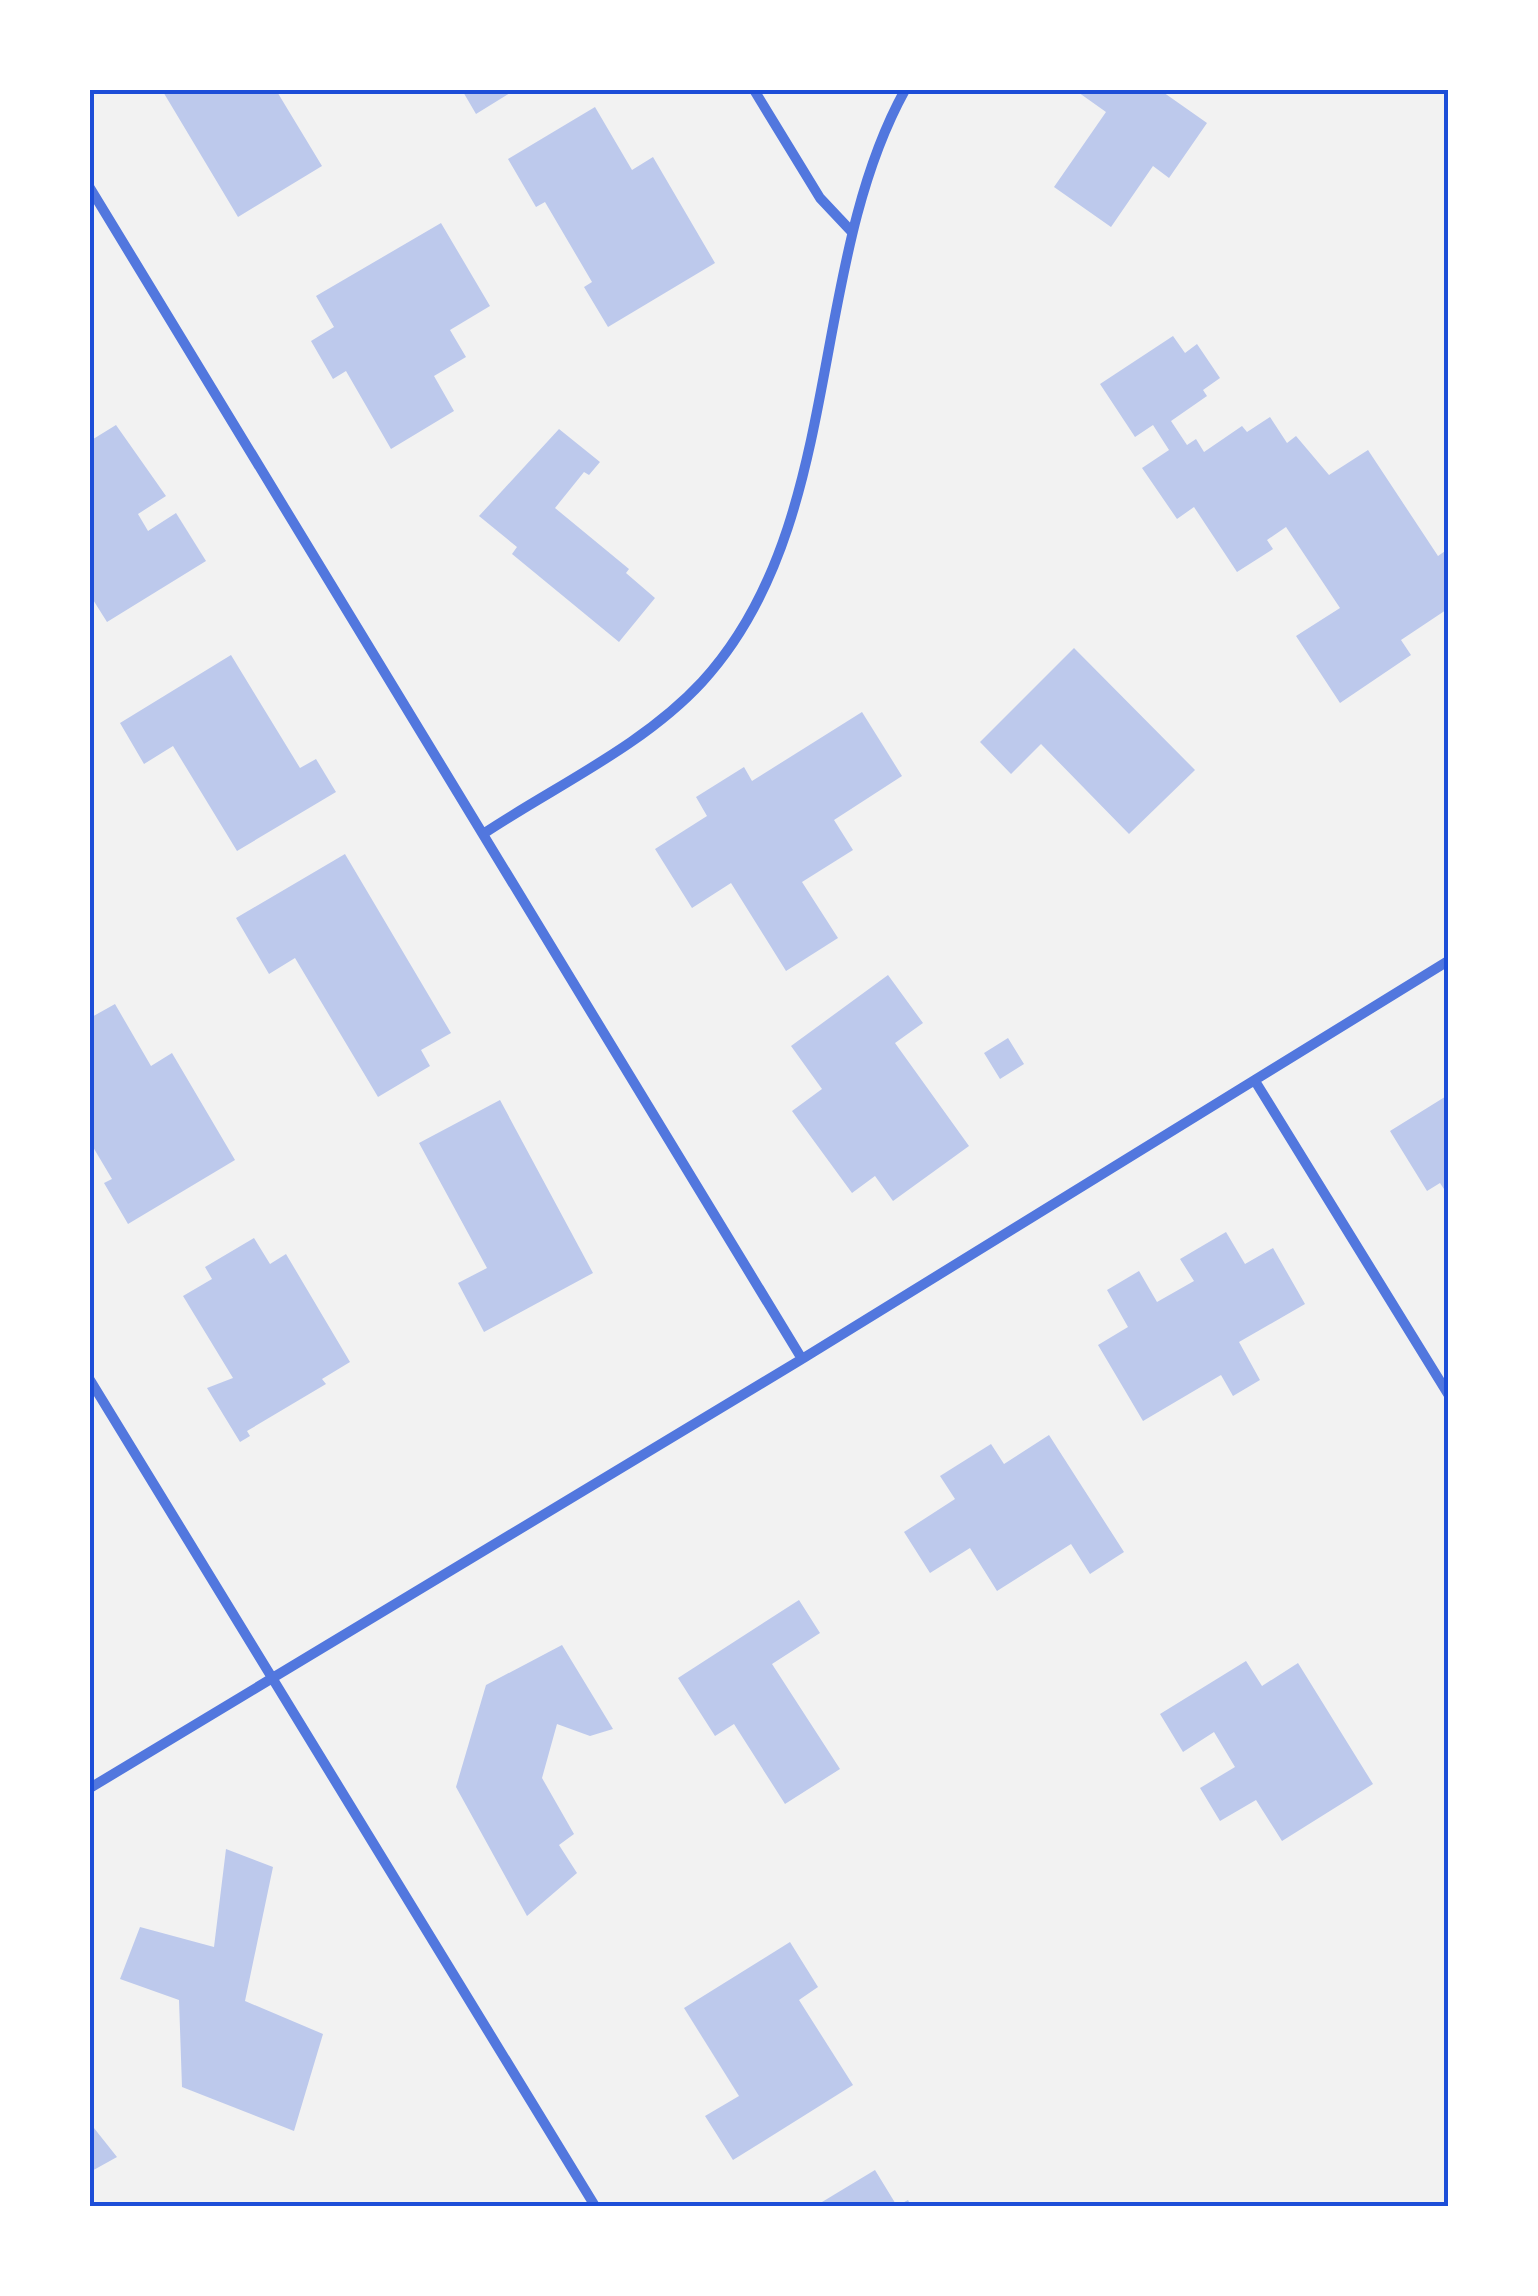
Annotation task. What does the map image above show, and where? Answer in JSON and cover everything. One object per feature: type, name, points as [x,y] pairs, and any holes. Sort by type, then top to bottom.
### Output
[{"type":"street","points":[[754,90],[820,198],[852,232]]},
{"type":"street","points":[[484,834],[674,706],[730,650],[757,606],[812,441],[852,232],[883,129],[904,90]]},
{"type":"street","points":[[90,188],[802,1359]]},
{"type":"street","points":[[90,1788],[802,1359],[1448,962]]},
{"type":"street","points":[[1255,1081],[1448,1394]]},
{"type":"street","points":[[90,1380],[595,2206]]},
{"type":"building","points":[[162,90],[276,90],[322,166],[238,217]]},
{"type":"building","points":[[462,90],[515,90],[476,114]]},
{"type":"building","points":[[1075,90],[1160,90],[1207,123],[1169,178],[1153,166],[1111,227],[1054,187],[1106,112]]},
{"type":"building","points":[[595,107],[632,170],[653,157],[715,263],[608,327],[584,287],[592,282],[545,202],[536,207],[508,159]]},
{"type":"building","points":[[441,223],[490,306],[450,330],[466,357],[434,376],[454,411],[391,449],[346,371],[333,379],[311,341],[334,327],[316,296]]},
{"type":"building","points":[[1173,336],[1185,353],[1197,344],[1220,378],[1203,390],[1207,396],[1171,421],[1187,445],[1196,439],[1204,452],[1242,426],[1247,432],[1270,417],[1287,443],[1296,436],[1329,475],[1368,450],[1438,556],[1448,549],[1448,613],[1446,610],[1401,640],[1411,655],[1340,703],[1296,636],[1340,608],[1286,527],[1267,540],[1273,549],[1237,572],[1194,507],[1177,519],[1142,468],[1169,450],[1153,425],[1135,437],[1100,384]]},
{"type":"building","points":[[116,425],[166,496],[138,514],[148,531],[176,513],[206,561],[107,622],[90,595],[90,441]]},
{"type":"building","points":[[559,429],[600,462],[589,475],[584,472],[555,508],[629,569],[626,573],[655,598],[619,642],[512,554],[517,547],[479,516]]},
{"type":"building","points":[[1074,648],[1195,770],[1129,834],[1041,744],[1011,774],[980,742]]},
{"type":"building","points":[[231,655],[300,768],[316,759],[336,792],[237,851],[173,746],[144,764],[120,723]]},
{"type":"building","points":[[862,712],[902,776],[834,820],[853,850],[802,882],[838,938],[786,971],[731,883],[692,908],[655,849],[707,816],[696,797],[744,767],[752,781]]},
{"type":"building","points":[[345,854],[451,1033],[421,1050],[430,1066],[378,1097],[295,958],[269,974],[236,918]]},
{"type":"building","points":[[888,975],[923,1023],[895,1043],[969,1146],[893,1201],[875,1176],[852,1193],[792,1111],[822,1089],[791,1046]]},
{"type":"building","points":[[115,1004],[151,1066],[172,1053],[235,1160],[128,1224],[104,1183],[112,1179],[90,1142],[90,1018]]},
{"type":"building","points":[[1008,1038],[1024,1064],[1000,1079],[984,1053]]},
{"type":"building","points":[[1448,1095],[1448,1195],[1440,1183],[1427,1191],[1390,1131]]},
{"type":"building","points":[[500,1100],[593,1273],[484,1332],[458,1283],[487,1268],[419,1143]]},
{"type":"building","points":[[1226,1232],[1245,1264],[1273,1248],[1305,1304],[1239,1342],[1260,1380],[1233,1396],[1221,1375],[1143,1421],[1098,1345],[1128,1327],[1107,1290],[1139,1271],[1157,1302],[1194,1281],[1180,1259]]},
{"type":"building","points":[[254,1238],[270,1264],[286,1254],[350,1362],[322,1379],[326,1384],[247,1431],[250,1436],[240,1442],[207,1388],[233,1378],[183,1296],[212,1279],[205,1267]]},
{"type":"building","points":[[1049,1435],[1124,1552],[1090,1574],[1071,1544],[997,1591],[970,1548],[930,1573],[904,1532],[955,1499],[940,1476],[991,1444],[1004,1464]]},
{"type":"building","points":[[799,1600],[820,1633],[772,1664],[840,1769],[785,1804],[734,1724],[715,1736],[678,1678]]},
{"type":"building","points":[[562,1645],[613,1729],[590,1736],[557,1724],[542,1778],[574,1834],[559,1845],[577,1873],[527,1916],[456,1787],[486,1685]]},
{"type":"building","points":[[1246,1661],[1262,1686],[1298,1663],[1373,1784],[1282,1841],[1256,1800],[1220,1821],[1200,1788],[1235,1767],[1214,1732],[1183,1752],[1160,1714]]},
{"type":"building","points":[[226,1849],[273,1867],[245,2001],[323,2034],[294,2131],[182,2087],[179,2000],[120,1979],[140,1927],[214,1947]]},
{"type":"building","points":[[790,1942],[818,1987],[799,2000],[853,2085],[733,2160],[705,2116],[739,2096],[684,2008]]},
{"type":"building","points":[[90,2123],[117,2157],[90,2172]]},
{"type":"building","points":[[875,2170],[897,2206],[825,2206],[822,2202]]}]
